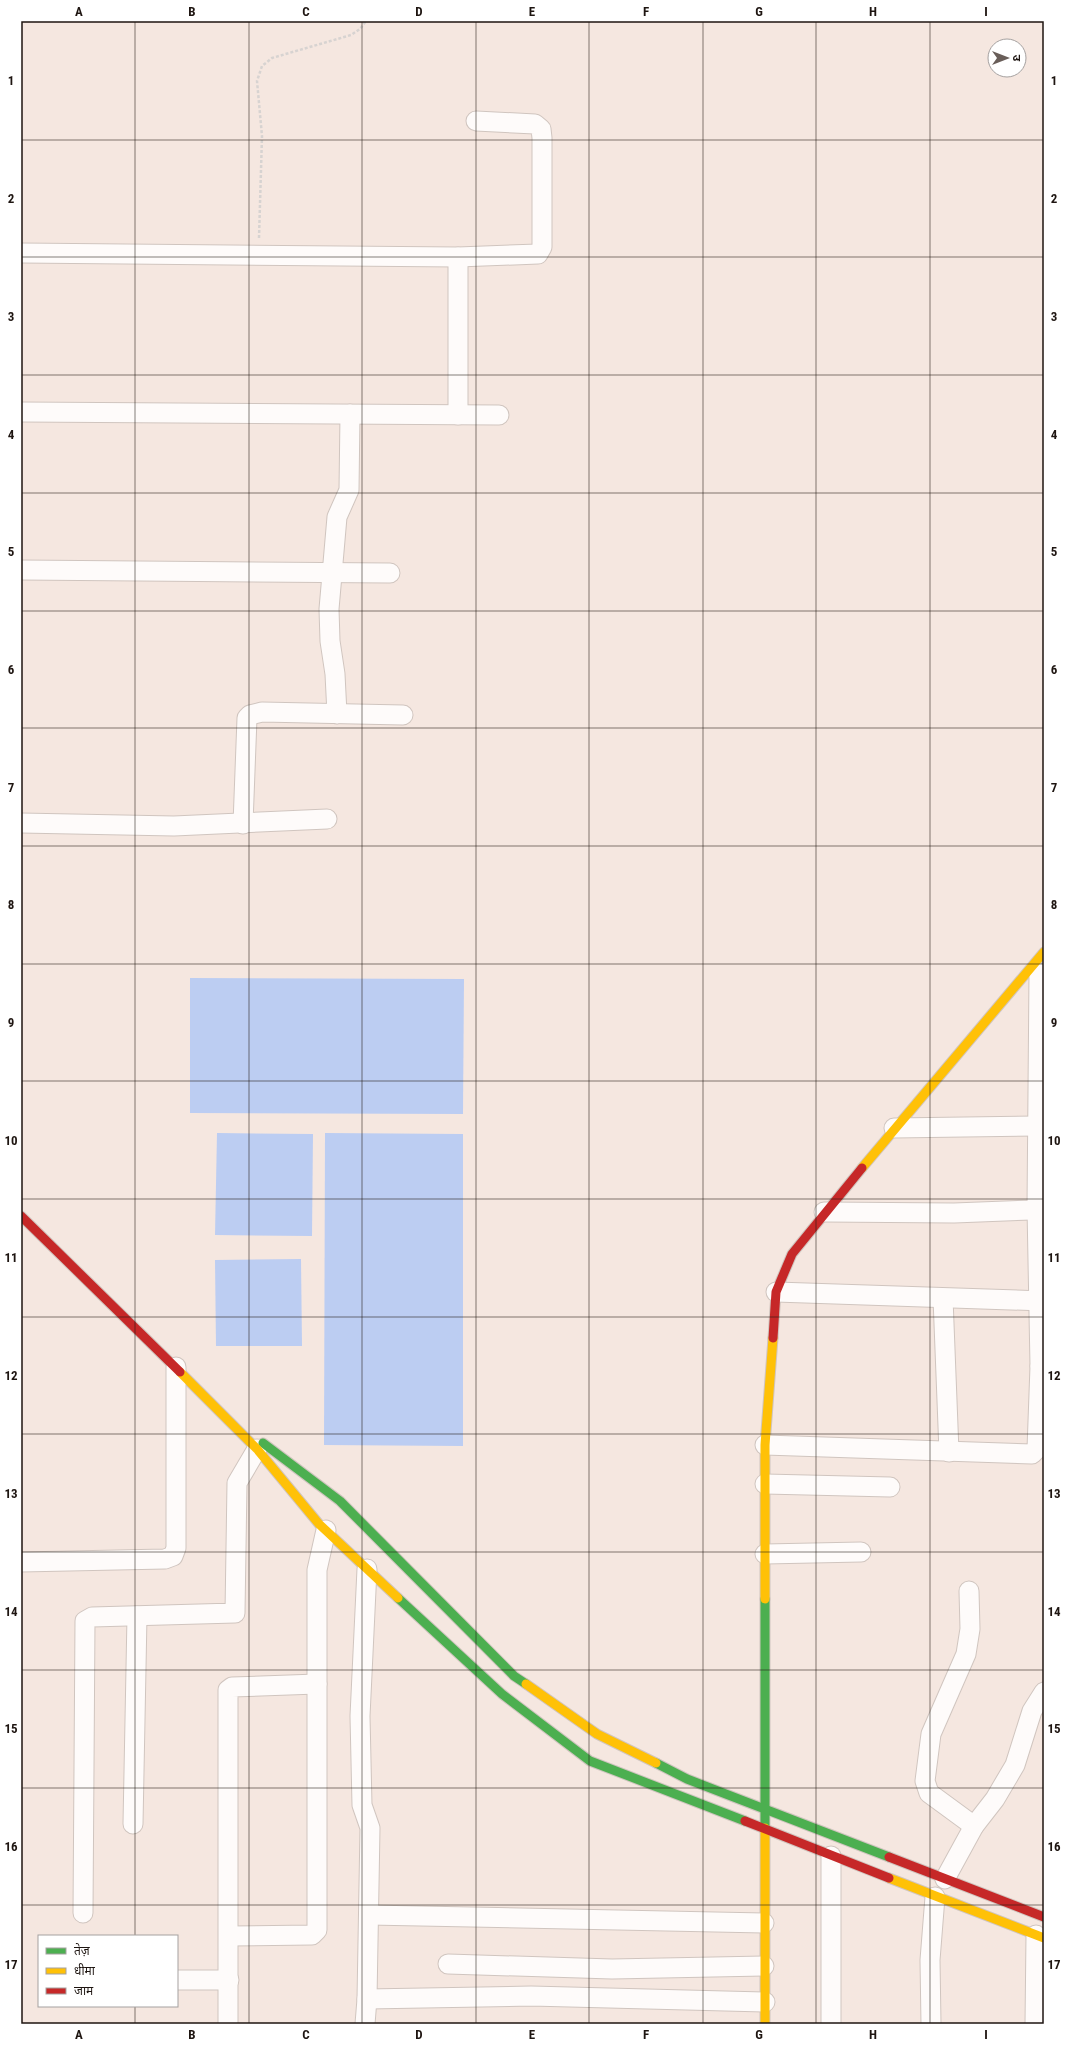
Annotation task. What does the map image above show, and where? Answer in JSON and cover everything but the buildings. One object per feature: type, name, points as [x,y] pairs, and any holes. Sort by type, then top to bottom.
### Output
[{"type":"main road","points":[[765,2024],[765,1445],[776,1292],[792,1254],[824,1212],[894,1128],[1037,972],[1044,952]]},
{"type":"main road","points":[[21,1216],[220,1411],[257,1450],[326,1530],[502,1694],[590,1761],[1040,1937]]},
{"type":"main road","points":[[220,1411],[340,1501],[514,1676],[597,1734],[687,1778],[1044,1917]]},
{"type":"street","points":[[21,253],[458,257],[538,254],[542,247],[542,138],[540,129],[535,124],[476,121]]},
{"type":"street","points":[[458,257],[458,415]]},
{"type":"street","points":[[21,412],[499,416]]},
{"type":"street","points":[[337,714],[335,674],[330,641],[329,609],[338,517],[349,490],[350,414]]},
{"type":"street","points":[[21,570],[390,573]]},
{"type":"street","points":[[244,824],[247,718],[257,712],[404,715]]},
{"type":"street","points":[[21,823],[174,826],[244,824],[327,819]]},
{"type":"street","points":[[765,1445],[949,1452],[1034,1453],[1038,1449],[1042,1399],[1042,1366],[1038,1126],[1041,1074],[1037,972]]},
{"type":"street","points":[[894,1128],[1038,1126]]},
{"type":"street","points":[[824,1212],[954,1213],[1032,1210],[1040,1207]]},
{"type":"street","points":[[776,1292],[1041,1301]]},
{"type":"street","points":[[944,1298],[949,1452]]},
{"type":"street","points":[[21,1562],[165,1559],[173,1556],[176,1548],[176,1367]]},
{"type":"street","points":[[83,1913],[85,1621],[92,1617],[235,1613],[237,1483],[257,1450]]},
{"type":"street","points":[[765,1484],[890,1487]]},
{"type":"street","points":[[229,1936],[312,1935],[317,1932],[317,1570],[326,1530]]},
{"type":"street","points":[[765,1554],[861,1552]]},
{"type":"street","points":[[365,2024],[367,1999],[370,1828],[362,1805],[360,1716],[367,1569]]},
{"type":"street","points":[[968,1591],[970,1629],[966,1654],[930,1734],[925,1781],[929,1793],[974,1826]]},
{"type":"street","points":[[133,1824],[136,1616]]},
{"type":"street","points":[[228,2024],[228,1690],[232,1687],[317,1684]]},
{"type":"street","points":[[945,1879],[974,1826],[995,1799],[1015,1765],[1032,1711],[1044,1692]]},
{"type":"street","points":[[831,1856],[831,2024]]},
{"type":"street","points":[[931,2024],[930,1960],[935,1897]]},
{"type":"street","points":[[369,1915],[764,1923]]},
{"type":"street","points":[[1035,2024],[1040,1937]]},
{"type":"street","points":[[448,1964],[612,1969],[764,1966]]},
{"type":"street","points":[[178,1980],[229,1980]]},
{"type":"street","points":[[367,1999],[531,1996],[765,2002]]},
{"type":"path","points":[[258,255],[262,136],[258,81],[262,66],[272,58],[351,35],[360,29],[366,21]]},
{"type":"water","points":[[190,978],[464,979],[463,1114],[190,1113]]},
{"type":"water","points":[[217,1133],[313,1134],[312,1236],[215,1235]]},
{"type":"water","points":[[325,1133],[463,1134],[463,1446],[324,1445]]},
{"type":"water","points":[[301,1259],[302,1346],[216,1346],[215,1260]]},
{"type":"traffic: fast","points":[[263,1443],[340,1501],[514,1676],[526,1684]]},
{"type":"traffic: fast","points":[[398,1598],[502,1694],[590,1761],[745,1821]]},
{"type":"traffic: fast","points":[[765,1599],[765,1828]]},
{"type":"traffic: fast","points":[[656,1763],[687,1779],[889,1857]]},
{"type":"traffic: slow","points":[[862,1168],[1044,952]]},
{"type":"traffic: slow","points":[[765,1599],[765,1445],[773,1338]]},
{"type":"traffic: slow","points":[[180,1372],[257,1449],[319,1524],[398,1598]]},
{"type":"traffic: slow","points":[[526,1684],[597,1734],[656,1763]]},
{"type":"traffic: slow","points":[[765,1828],[765,2024]]},
{"type":"traffic: slow","points":[[889,1878],[1044,1938]]},
{"type":"traffic: jam","points":[[773,1338],[776,1292],[792,1254],[862,1168]]},
{"type":"traffic: jam","points":[[21,1216],[180,1372]]},
{"type":"traffic: jam","points":[[745,1821],[889,1878]]},
{"type":"traffic: jam","points":[[889,1857],[1044,1917]]}]
